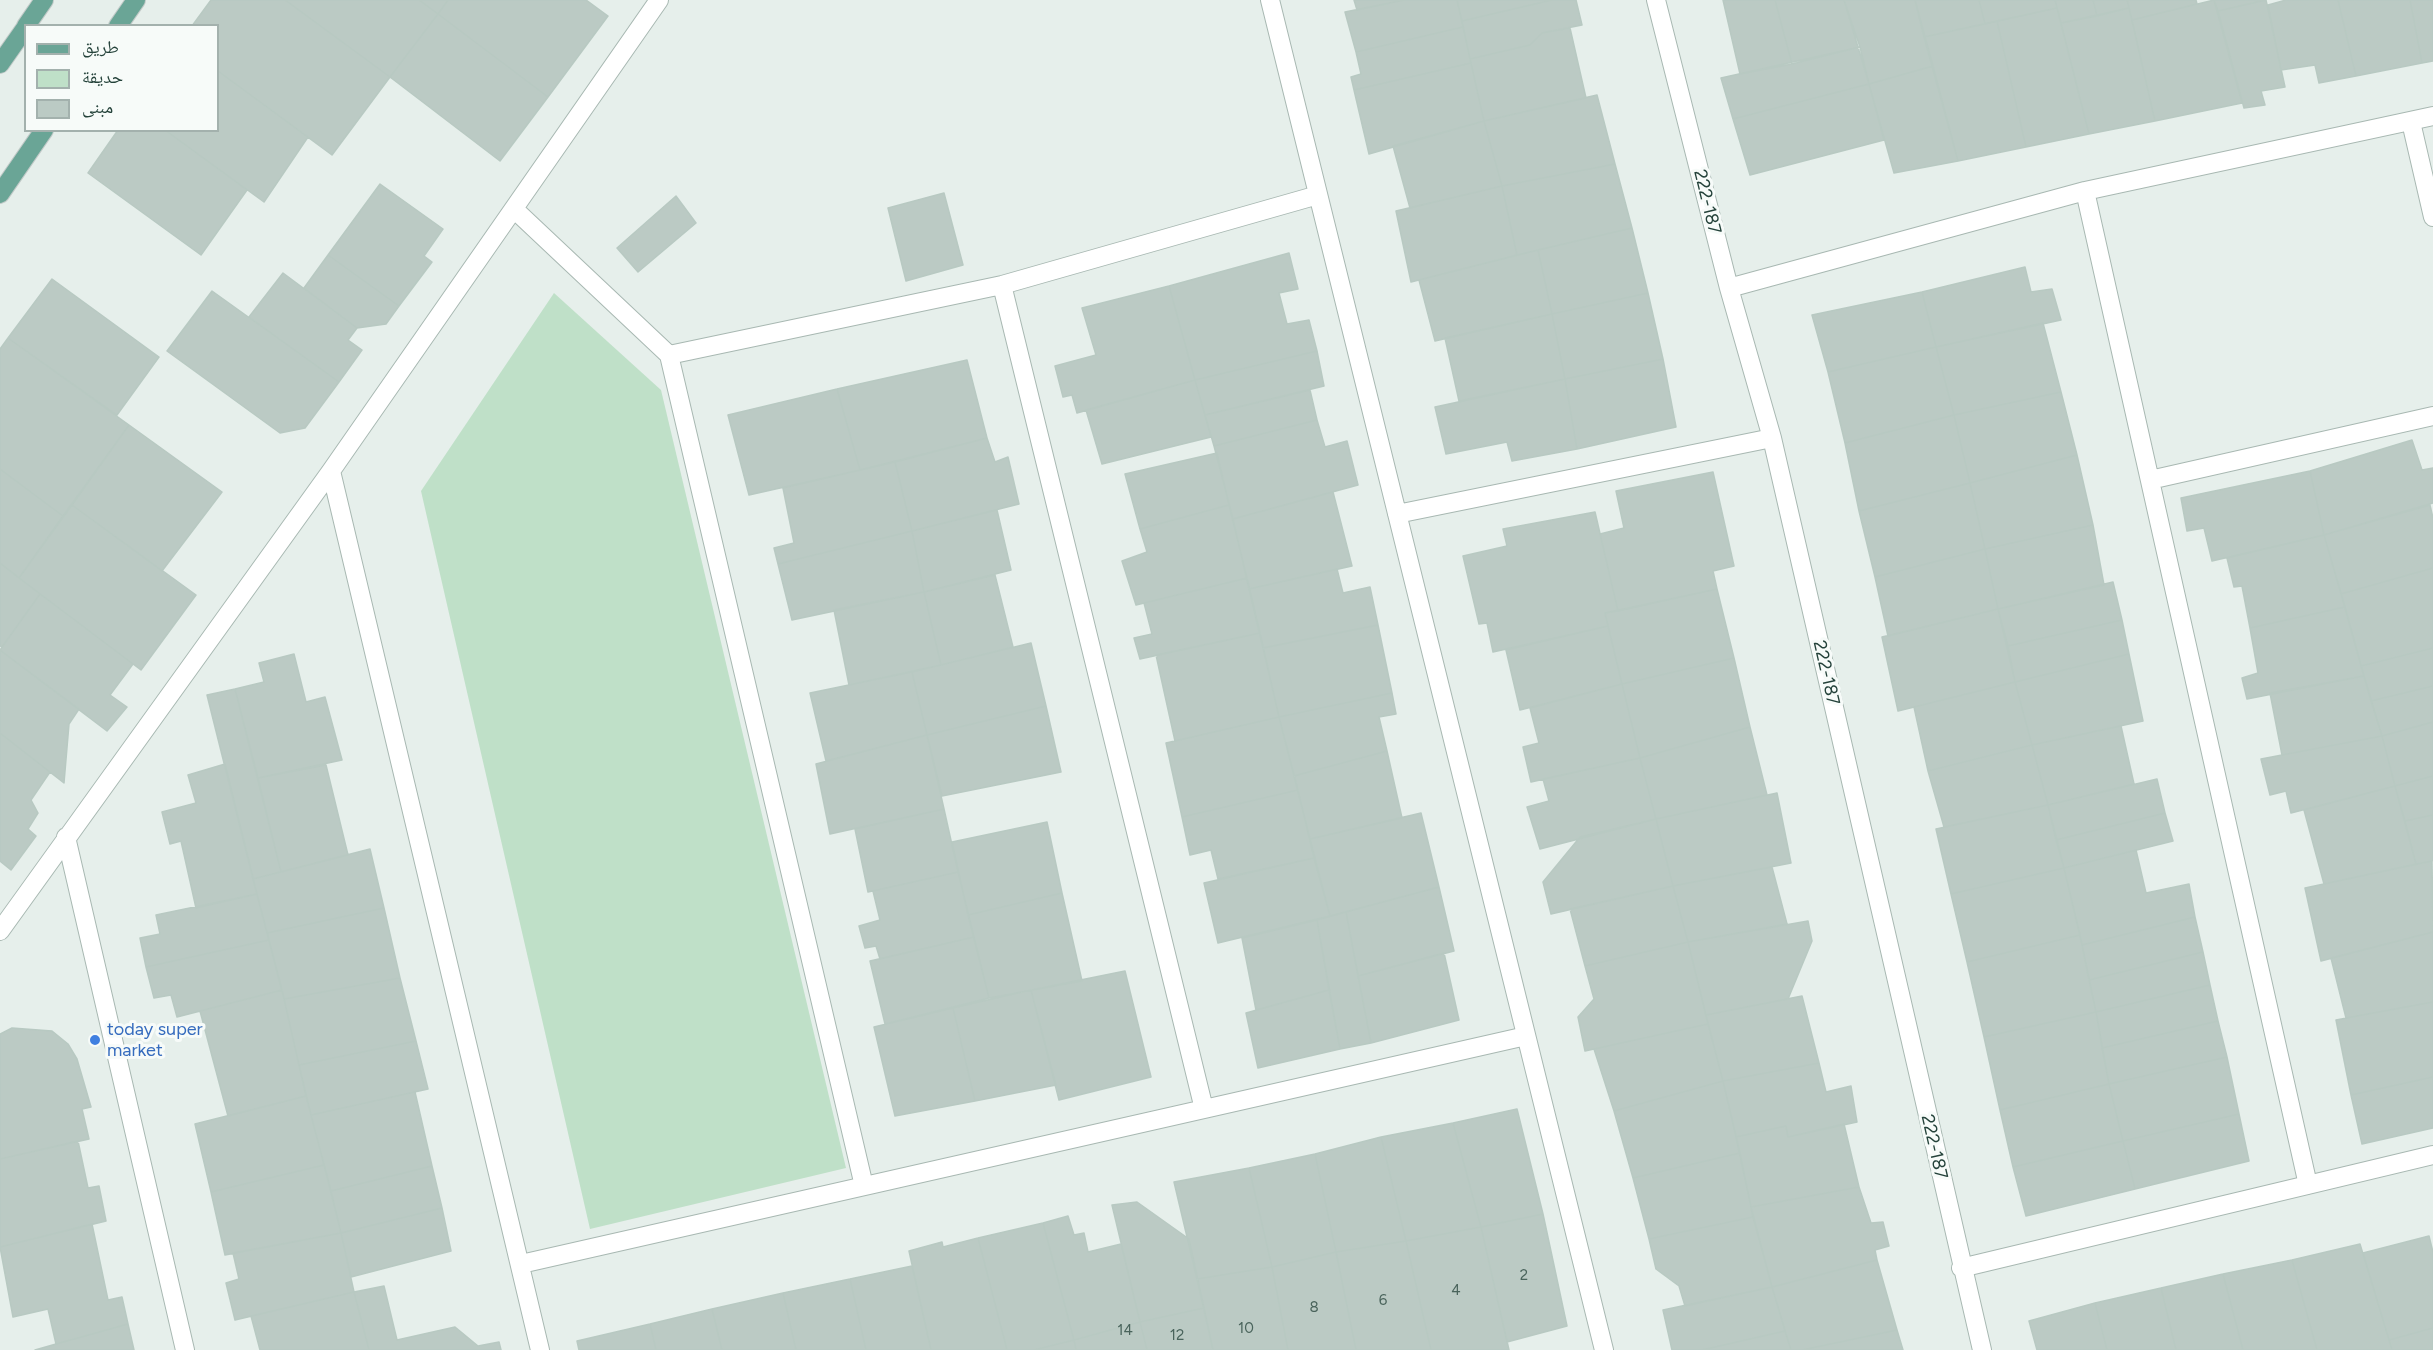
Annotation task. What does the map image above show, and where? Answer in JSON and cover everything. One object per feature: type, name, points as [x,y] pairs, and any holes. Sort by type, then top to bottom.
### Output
[{"type":"main road","points":[[27,24],[44,0]]},
{"type":"main road","points":[[119,24],[136,0]]},
{"type":"main road","points":[[0,64],[24,29]]},
{"type":"main road","points":[[0,194],[44,132]]},
{"type":"street","points":[[0,931],[331,471],[659,0]]},
{"type":"street","points":[[1270,0],[1604,1350]]},
{"type":"street","name":"222-187","points":[[1656,0],[1729,288],[1772,438],[1982,1350]]},
{"type":"street","points":[[1729,288],[2085,191],[2433,116]]},
{"type":"street","points":[[2411,122],[2433,217]]},
{"type":"street","points":[[2085,191],[2308,1185]]},
{"type":"street","points":[[669,355],[1002,285],[1318,195]]},
{"type":"street","points":[[514,209],[669,355],[864,1186]]},
{"type":"street","points":[[1002,285],[1204,1109]]},
{"type":"street","points":[[2150,480],[2433,416]]},
{"type":"street","points":[[1397,514],[1772,438]]},
{"type":"street","points":[[331,471],[540,1350]]},
{"type":"street","points":[[66,837],[185,1350]]},
{"type":"street","points":[[521,1264],[1526,1036]]},
{"type":"street","points":[[1962,1269],[2433,1155]]},
{"type":"green space","points":[[554,293],[661,390],[846,1168],[590,1229],[421,491]]},
{"type":"building","points":[[211,0],[285,0],[390,77],[332,155],[219,72],[219,24],[193,24]]},
{"type":"building","points":[[285,0],[419,0],[438,14],[390,77]]},
{"type":"building","points":[[419,0],[448,0],[438,14]]},
{"type":"building","points":[[448,0],[586,0],[608,16],[548,97],[438,14]]},
{"type":"building","points":[[1354,0],[1404,0],[1357,10]]},
{"type":"building","points":[[1404,0],[1457,0],[1463,27],[1356,52],[1345,12]]},
{"type":"building","points":[[1457,0],[1552,0],[1462,21]]},
{"type":"building","points":[[1552,0],[1576,0],[1582,25],[1542,33],[1530,45],[1470,59],[1462,21]]},
{"type":"building","points":[[1723,0],[1775,0],[1792,64],[1740,74]]},
{"type":"building","points":[[1775,0],[1844,0],[1860,47],[1792,64]]},
{"type":"building","points":[[1844,0],[1915,0],[1933,66],[1869,84]]},
{"type":"building","points":[[1915,0],[1979,0],[1985,24],[1924,37]]},
{"type":"building","points":[[1979,0],[2055,0],[2057,8],[1985,24]]},
{"type":"building","points":[[2055,0],[2093,0],[2097,16],[2061,23]]},
{"type":"building","points":[[2093,0],[2127,0],[2129,8],[2097,16]]},
{"type":"building","points":[[2127,0],[2196,0],[2197,4],[2132,20]]},
{"type":"building","points":[[2214,0],[2265,0],[2218,11]]},
{"type":"building","points":[[2214,0],[2242,103],[2155,121],[2132,20]]},
{"type":"building","points":[[2266,0],[2285,87],[2261,91],[2265,105],[2244,108],[2218,11]]},
{"type":"building","points":[[2286,0],[2338,0],[2356,76],[2319,83],[2315,65],[2281,70],[2268,5]]},
{"type":"building","points":[[2338,0],[2410,0],[2422,63],[2356,76]]},
{"type":"building","points":[[2410,0],[2433,0],[2433,61],[2422,63]]},
{"type":"building","points":[[2057,8],[2089,134],[2026,147],[1997,21]]},
{"type":"building","points":[[2129,8],[2155,121],[2089,134],[2061,23]]},
{"type":"building","points":[[438,14],[548,97],[500,161],[390,77]]},
{"type":"building","points":[[1997,21],[2026,147],[1958,161],[1924,37]]},
{"type":"building","points":[[1463,27],[1471,63],[1354,90],[1351,77],[1361,74],[1356,52]]},
{"type":"building","points":[[1570,28],[1586,98],[1484,121],[1470,59],[1530,45],[1542,33]]},
{"type":"building","points":[[1860,47],[1869,84],[1733,119],[1721,78]]},
{"type":"building","points":[[1471,63],[1484,121],[1369,154],[1354,90]]},
{"type":"building","points":[[1933,66],[1958,161],[1894,173],[1869,84]]},
{"type":"building","points":[[219,72],[308,137],[264,202],[168,132],[219,132]]},
{"type":"building","points":[[1869,84],[1884,140],[1750,175],[1733,119]]},
{"type":"building","points":[[1597,95],[1615,164],[1502,186],[1484,121]]},
{"type":"building","points":[[1484,121],[1502,186],[1410,208],[1393,146]]},
{"type":"building","points":[[117,132],[168,132],[247,190],[201,255],[88,173]]},
{"type":"building","points":[[1615,164],[1632,228],[1517,255],[1502,186]]},
{"type":"building","points":[[380,184],[443,229],[424,256],[432,262],[399,306],[328,255]]},
{"type":"building","points":[[1502,186],[1517,255],[1411,282],[1396,211]]},
{"type":"building","points":[[944,193],[963,265],[906,281],[888,208]]},
{"type":"building","points":[[676,196],[696,223],[638,272],[617,248]]},
{"type":"building","points":[[1632,228],[1648,293],[1552,314],[1538,250]]},
{"type":"building","points":[[1538,250],[1552,314],[1435,341],[1419,280]]},
{"type":"building","points":[[1289,253],[1298,289],[1279,293],[1287,324],[1309,320],[1317,351],[1195,380],[1169,286]]},
{"type":"building","points":[[328,255],[399,306],[386,324],[357,328],[304,288]]},
{"type":"building","points":[[2025,267],[2031,292],[2052,289],[2061,320],[1936,347],[1922,292]]},
{"type":"building","points":[[283,273],[357,328],[348,340],[362,350],[339,382],[249,317]]},
{"type":"building","points":[[52,279],[159,357],[117,415],[8,338]]},
{"type":"building","points":[[1169,286],[1195,380],[1077,413],[1072,395],[1063,397],[1055,366],[1096,355],[1082,308]]},
{"type":"building","points":[[212,291],[339,382],[305,428],[280,433],[167,351]]},
{"type":"building","points":[[1922,292],[1936,347],[1828,372],[1812,315]]},
{"type":"building","points":[[1648,293],[1663,359],[1565,379],[1552,314]]},
{"type":"building","points":[[1552,314],[1565,379],[1459,401],[1445,338]]},
{"type":"building","points":[[2043,323],[2061,392],[1954,415],[1936,347]]},
{"type":"building","points":[[8,338],[129,425],[63,516],[0,469],[0,349]]},
{"type":"building","points":[[1936,347],[1954,415],[1845,443],[1828,372]]},
{"type":"building","points":[[1317,351],[1324,386],[1205,415],[1195,380]]},
{"type":"building","points":[[1663,359],[1676,427],[1577,449],[1565,379]]},
{"type":"building","points":[[967,360],[987,438],[860,470],[837,389]]},
{"type":"building","points":[[1565,379],[1577,449],[1512,461],[1507,442],[1446,454],[1435,407]]},
{"type":"building","points":[[1195,380],[1211,437],[1102,464],[1086,410]]},
{"type":"building","points":[[837,389],[860,470],[749,495],[728,415]]},
{"type":"building","points":[[1310,390],[1317,420],[1214,446],[1205,415]]},
{"type":"building","points":[[2061,392],[2077,455],[1970,483],[1954,415]]},
{"type":"building","points":[[1954,415],[1970,483],[1859,511],[1845,443]]},
{"type":"building","points":[[1317,420],[1325,447],[1347,441],[1358,485],[1233,519],[1214,446]]},
{"type":"building","points":[[129,425],[222,492],[162,571],[72,505]]},
{"type":"building","points":[[987,438],[995,462],[1008,457],[1019,504],[912,531],[895,462]]},
{"type":"building","points":[[2412,440],[2422,470],[2433,468],[2433,503],[2324,535],[2310,471]]},
{"type":"building","points":[[1217,453],[1229,505],[1140,529],[1125,474]]},
{"type":"building","points":[[2077,455],[2093,525],[1985,549],[1970,483]]},
{"type":"building","points":[[895,462],[912,531],[778,564],[774,548],[794,543],[783,488]]},
{"type":"building","points":[[0,469],[63,516],[19,578],[0,563]]},
{"type":"building","points":[[2310,471],[2324,535],[2212,561],[2204,528],[2187,531],[2181,498]]},
{"type":"building","points":[[1713,472],[1734,566],[1713,571],[1717,589],[1618,611],[1600,534],[1624,528],[1616,491]]},
{"type":"building","points":[[1970,483],[1985,549],[1875,577],[1859,511]]},
{"type":"building","points":[[1333,492],[1352,566],[1249,589],[1233,519]]},
{"type":"building","points":[[72,505],[196,595],[141,670],[19,578]]},
{"type":"building","points":[[1229,505],[1247,578],[1136,605],[1122,561],[1147,552],[1140,529]]},
{"type":"building","points":[[2430,505],[2433,518],[2433,568],[2341,594],[2324,535]]},
{"type":"building","points":[[997,510],[1011,570],[924,592],[912,531]]},
{"type":"building","points":[[1595,512],[1618,611],[1605,613],[1608,626],[1493,652],[1487,623],[1479,624],[1463,556],[1507,546],[1503,529]]},
{"type":"building","points":[[2093,525],[2104,585],[1998,609],[1985,549]]},
{"type":"building","points":[[912,531],[924,592],[792,620],[778,564]]},
{"type":"building","points":[[2324,535],[2345,607],[2250,628],[2242,586],[2234,587],[2227,558]]},
{"type":"building","points":[[1985,549],[1998,609],[1888,636],[1875,577]]},
{"type":"building","points":[[0,563],[40,594],[2,647],[0,646]]},
{"type":"building","points":[[2433,568],[2433,648],[2361,666],[2341,594]]},
{"type":"building","points":[[1337,569],[1343,593],[1370,587],[1378,625],[1263,648],[1249,589]]},
{"type":"building","points":[[995,575],[1013,647],[941,665],[924,592]]},
{"type":"building","points":[[1247,578],[1260,633],[1140,659],[1134,638],[1152,634],[1144,603]]},
{"type":"building","points":[[2113,582],[2122,620],[2008,646],[1998,609]]},
{"type":"building","points":[[1717,589],[1734,658],[1622,684],[1605,613]]},
{"type":"building","points":[[924,592],[941,665],[849,685],[834,610]]},
{"type":"building","points":[[40,594],[133,664],[110,695],[127,707],[107,731],[0,650]]},
{"type":"building","points":[[2345,607],[2364,676],[2247,699],[2242,678],[2258,673],[2250,628]]},
{"type":"building","points":[[1998,609],[2015,682],[1898,711],[1882,637]]},
{"type":"building","points":[[2122,620],[2129,654],[2015,682],[2008,646]]},
{"type":"building","points":[[1378,625],[1392,693],[1279,717],[1263,648]]},
{"type":"building","points":[[1608,626],[1622,684],[1520,710],[1506,650]]},
{"type":"building","points":[[1260,633],[1279,717],[1175,741],[1156,655]]},
{"type":"building","points":[[1031,643],[1046,706],[927,735],[912,672]]},
{"type":"building","points":[[2433,648],[2433,686],[2371,701],[2361,666]]},
{"type":"building","points":[[0,650],[79,709],[69,724],[64,783],[0,733]]},
{"type":"building","points":[[294,654],[306,702],[325,697],[342,760],[258,778],[235,689],[264,682],[259,663]]},
{"type":"building","points":[[2129,654],[2143,721],[2032,745],[2015,682]]},
{"type":"building","points":[[1734,658],[1750,727],[1640,758],[1622,684]]},
{"type":"building","points":[[912,672],[927,735],[826,761],[810,693]]},
{"type":"building","points":[[2364,676],[2382,736],[2282,755],[2270,693]]},
{"type":"building","points":[[2015,682],[2032,745],[1928,771],[1914,707]]},
{"type":"building","points":[[1622,684],[1640,758],[1531,782],[1523,747],[1539,743],[1530,708]]},
{"type":"building","points":[[2433,686],[2433,722],[2382,736],[2371,701]]},
{"type":"building","points":[[235,689],[281,872],[253,879],[207,695]]},
{"type":"building","points":[[1392,693],[1396,714],[1379,717],[1387,751],[1294,776],[1279,717]]},
{"type":"building","points":[[1046,706],[1061,772],[942,796],[927,735]]},
{"type":"building","points":[[1279,717],[1298,790],[1182,817],[1166,743]]},
{"type":"building","points":[[2433,722],[2433,776],[2395,786],[2382,736]]},
{"type":"building","points":[[2121,726],[2134,784],[2048,805],[2032,745]]},
{"type":"building","points":[[1750,727],[1767,795],[1656,819],[1640,758]]},
{"type":"building","points":[[0,733],[50,772],[31,800],[38,813],[28,829],[36,836],[11,870],[0,861]]},
{"type":"building","points":[[927,735],[944,809],[830,834],[816,764]]},
{"type":"building","points":[[2382,736],[2395,786],[2291,813],[2286,791],[2270,795],[2261,759]]},
{"type":"building","points":[[2032,745],[2048,805],[1944,827],[1928,771]]},
{"type":"building","points":[[1387,751],[1402,818],[1310,839],[1294,776]]},
{"type":"building","points":[[1640,758],[1656,819],[1540,849],[1527,807],[1549,801],[1543,779]]},
{"type":"building","points":[[225,764],[257,894],[196,908],[181,841],[170,844],[162,812],[196,803],[188,775]]},
{"type":"building","points":[[326,765],[348,855],[281,872],[258,778]]},
{"type":"building","points":[[2433,776],[2433,815],[2405,821],[2395,786]]},
{"type":"building","points":[[2157,779],[2165,813],[2056,840],[2048,805]]},
{"type":"building","points":[[2395,786],[2416,864],[2324,884],[2304,810]]},
{"type":"building","points":[[1298,790],[1314,858],[1218,879],[1211,850],[1190,855],[1182,817]]},
{"type":"building","points":[[1777,793],[1791,863],[1673,886],[1656,819]]},
{"type":"building","points":[[2048,805],[2064,868],[1951,894],[1936,829]]},
{"type":"building","points":[[944,809],[958,872],[868,892],[855,829]]},
{"type":"building","points":[[1421,813],[1439,887],[1330,916],[1310,839]]},
{"type":"building","points":[[2165,813],[2173,841],[2064,868],[2056,840]]},
{"type":"building","points":[[2433,815],[2433,861],[2416,864],[2405,821]]},
{"type":"building","points":[[1656,819],[1673,886],[1551,914],[1543,882],[1580,837]]},
{"type":"building","points":[[1047,822],[1062,893],[968,915],[952,842]]},
{"type":"building","points":[[370,849],[384,908],[267,933],[253,879]]},
{"type":"building","points":[[2136,850],[2146,893],[2189,884],[2195,917],[2082,945],[2064,868]]},
{"type":"building","points":[[1314,858],[1330,916],[1218,943],[1204,883]]},
{"type":"building","points":[[2432,861],[2433,932],[2321,961],[2305,888]]},
{"type":"building","points":[[1772,867],[1787,924],[1688,942],[1673,886]]},
{"type":"building","points":[[2064,868],[2080,935],[1967,962],[1951,894]]},
{"type":"building","points":[[958,872],[974,937],[880,959],[876,946],[865,948],[859,926],[880,920],[873,891]]},
{"type":"building","points":[[1673,886],[1688,942],[1585,966],[1570,909]]},
{"type":"building","points":[[1439,887],[1454,951],[1358,976],[1346,912]]},
{"type":"building","points":[[1062,893],[1082,981],[989,998],[968,915]]},
{"type":"building","points":[[257,894],[269,940],[146,967],[140,938],[160,934],[156,915]]},
{"type":"building","points":[[384,908],[400,978],[284,999],[267,933]]},
{"type":"building","points":[[1346,912],[1371,1043],[1340,1049],[1317,920]]},
{"type":"building","points":[[2195,917],[2203,952],[2089,980],[2082,945]]},
{"type":"building","points":[[1317,920],[1329,990],[1256,1010],[1242,938]]},
{"type":"building","points":[[1808,921],[1812,941],[1788,999],[1706,1015],[1688,942]]},
{"type":"building","points":[[2433,932],[2433,1002],[2346,1018],[2331,958]]},
{"type":"building","points":[[2080,935],[2096,1012],[1984,1037],[1967,962]]},
{"type":"building","points":[[974,937],[989,998],[885,1024],[870,961]]},
{"type":"building","points":[[269,940],[282,990],[177,1017],[171,995],[154,998],[146,967]]},
{"type":"building","points":[[1688,942],[1708,1024],[1585,1051],[1578,1017],[1594,999],[1585,966]]},
{"type":"building","points":[[2203,952],[2210,985],[2096,1012],[2089,980]]},
{"type":"building","points":[[1444,953],[1459,1020],[1371,1043],[1358,976]]},
{"type":"building","points":[[1125,971],[1151,1077],[1059,1100],[1031,990]]},
{"type":"building","points":[[400,978],[416,1041],[299,1065],[284,999]]},
{"type":"building","points":[[2210,985],[2218,1021],[2102,1048],[2096,1012]]},
{"type":"building","points":[[282,990],[306,1096],[228,1116],[200,1011]]},
{"type":"building","points":[[1031,990],[1056,1085],[975,1101],[953,1008]]},
{"type":"building","points":[[1329,990],[1340,1049],[1258,1068],[1246,1013]]},
{"type":"building","points":[[1802,996],[1819,1063],[1723,1081],[1706,1015]]},
{"type":"building","points":[[2433,1002],[2433,1077],[2351,1095],[2336,1020]]},
{"type":"building","points":[[953,1008],[975,1101],[895,1116],[874,1027]]},
{"type":"building","points":[[2096,1012],[2109,1084],[2000,1110],[1984,1037]]},
{"type":"building","points":[[2218,1021],[2227,1057],[2109,1084],[2102,1048]]},
{"type":"building","points":[[1708,1024],[1723,1081],[1614,1111],[1594,1049]]},
{"type":"building","points":[[12,1028],[52,1031],[68,1044],[77,1059],[91,1107],[82,1109],[89,1139],[0,1159],[0,1034]]},
{"type":"building","points":[[416,1041],[428,1089],[311,1115],[299,1065]]},
{"type":"building","points":[[2227,1057],[2239,1114],[2123,1141],[2109,1084]]},
{"type":"building","points":[[1819,1063],[1826,1092],[1851,1086],[1857,1122],[1788,1137],[1786,1126],[1736,1137],[1723,1081]]},
{"type":"building","points":[[2433,1077],[2433,1128],[2362,1144],[2351,1095]]},
{"type":"building","points":[[1723,1081],[1740,1153],[1633,1178],[1614,1111]]},
{"type":"building","points":[[2109,1084],[2123,1141],[2013,1167],[2000,1110]]},
{"type":"building","points":[[415,1092],[432,1166],[331,1191],[311,1115]]},
{"type":"building","points":[[306,1096],[324,1165],[211,1192],[195,1124]]},
{"type":"building","points":[[1517,1109],[1543,1214],[1481,1227],[1453,1123]]},
{"type":"building","points":[[2239,1114],[2249,1161],[2135,1189],[2123,1141]]},
{"type":"building","points":[[1453,1123],[1481,1227],[1406,1241],[1381,1137]]},
{"type":"building","points":[[1844,1124],[1859,1187],[1751,1207],[1736,1137],[1786,1126],[1788,1137]]},
{"type":"building","points":[[1381,1137],[1406,1241],[1336,1252],[1315,1154]]},
{"type":"building","points":[[78,1141],[88,1188],[99,1186],[106,1221],[0,1247],[0,1159]]},
{"type":"building","points":[[2123,1141],[2135,1189],[2026,1216],[2013,1167]]},
{"type":"building","points":[[1740,1153],[1753,1217],[1649,1239],[1633,1178]]},
{"type":"building","points":[[1315,1154],[1336,1252],[1272,1267],[1249,1168]]},
{"type":"building","points":[[324,1165],[341,1233],[225,1255],[211,1192]]},
{"type":"building","points":[[432,1166],[442,1208],[341,1233],[331,1191]]},
{"type":"building","points":[[1249,1168],[1272,1267],[1197,1279],[1174,1182]]},
{"type":"building","points":[[1859,1187],[1871,1223],[1883,1222],[1889,1246],[1875,1250],[1877,1260],[1772,1287],[1751,1207]]},
{"type":"building","points":[[1137,1202],[1189,1239],[1204,1308],[1140,1322],[1112,1205]]},
{"type":"building","points":[[442,1208],[451,1251],[351,1277],[341,1233]]},
{"type":"building","points":[[1543,1214],[1567,1326],[1507,1342],[1481,1227]]},
{"type":"building","points":[[1068,1216],[1074,1235],[1084,1233],[1088,1252],[1121,1244],[1140,1322],[1074,1340],[1043,1223]]},
{"type":"building","points":[[1753,1217],[1772,1287],[1685,1306],[1679,1286],[1656,1269],[1649,1239]]},
{"type":"building","points":[[1043,1223],[1074,1340],[1034,1350],[1007,1350],[978,1238]]},
{"type":"building","points":[[92,1224],[108,1300],[122,1297],[128,1324],[56,1344],[48,1309],[13,1317],[0,1247]]},
{"type":"building","points":[[1481,1227],[1509,1350],[1431,1350],[1406,1241]]},
{"type":"building","points":[[341,1233],[354,1292],[235,1320],[226,1283],[239,1279],[233,1253]]},
{"type":"building","points":[[2429,1236],[2433,1252],[2433,1328],[2389,1340],[2363,1253]]},
{"type":"building","points":[[978,1238],[1007,1350],[931,1350],[909,1251],[942,1242],[943,1247]]},
{"type":"building","points":[[1406,1241],[1431,1350],[1356,1350],[1336,1252]]},
{"type":"building","points":[[2360,1244],[2392,1350],[2317,1350],[2292,1260]]},
{"type":"building","points":[[1336,1252],[1356,1350],[1288,1350],[1272,1267]]},
{"type":"building","points":[[1877,1260],[1897,1330],[1802,1350],[1791,1350],[1772,1287]]},
{"type":"building","points":[[2292,1260],[2317,1350],[2243,1350],[2223,1274]]},
{"type":"building","points":[[912,1266],[931,1350],[866,1350],[850,1279]]},
{"type":"building","points":[[1272,1267],[1288,1350],[1213,1350],[1197,1279]]},
{"type":"building","points":[[2223,1274],[2243,1350],[2176,1350],[2161,1288]]},
{"type":"building","points":[[850,1279],[866,1350],[796,1350],[783,1293]]},
{"type":"building","points":[[384,1286],[397,1340],[455,1327],[478,1346],[499,1342],[501,1350],[369,1350],[354,1292]]},
{"type":"building","points":[[1772,1287],[1785,1331],[1702,1350],[1672,1350],[1663,1310]]},
{"type":"building","points":[[2161,1288],[2176,1350],[2107,1350],[2095,1303]]},
{"type":"building","points":[[354,1292],[369,1350],[260,1350],[251,1316]]},
{"type":"building","points":[[783,1293],[796,1350],[722,1350],[712,1309]]},
{"type":"building","points":[[2095,1303],[2107,1350],[2037,1350],[2029,1321]]},
{"type":"building","points":[[1204,1308],[1213,1350],[1147,1350],[1140,1322]]},
{"type":"building","points":[[712,1309],[722,1350],[656,1350],[650,1324]]},
{"type":"building","points":[[1140,1322],[1147,1350],[1076,1350],[1074,1340]]},
{"type":"building","points":[[128,1324],[134,1350],[35,1350],[56,1344]]},
{"type":"building","points":[[650,1324],[656,1350],[579,1350],[577,1341]]},
{"type":"building","points":[[2433,1328],[2433,1350],[2392,1350],[2389,1340]]},
{"type":"building","points":[[1897,1330],[1903,1350],[1802,1350]]},
{"type":"building","points":[[1785,1331],[1791,1350],[1702,1350]]},
{"type":"building","points":[[1074,1340],[1076,1350],[1034,1350]]},
{"type":"place","name":"today super market","points":[[95,1040]]}]
